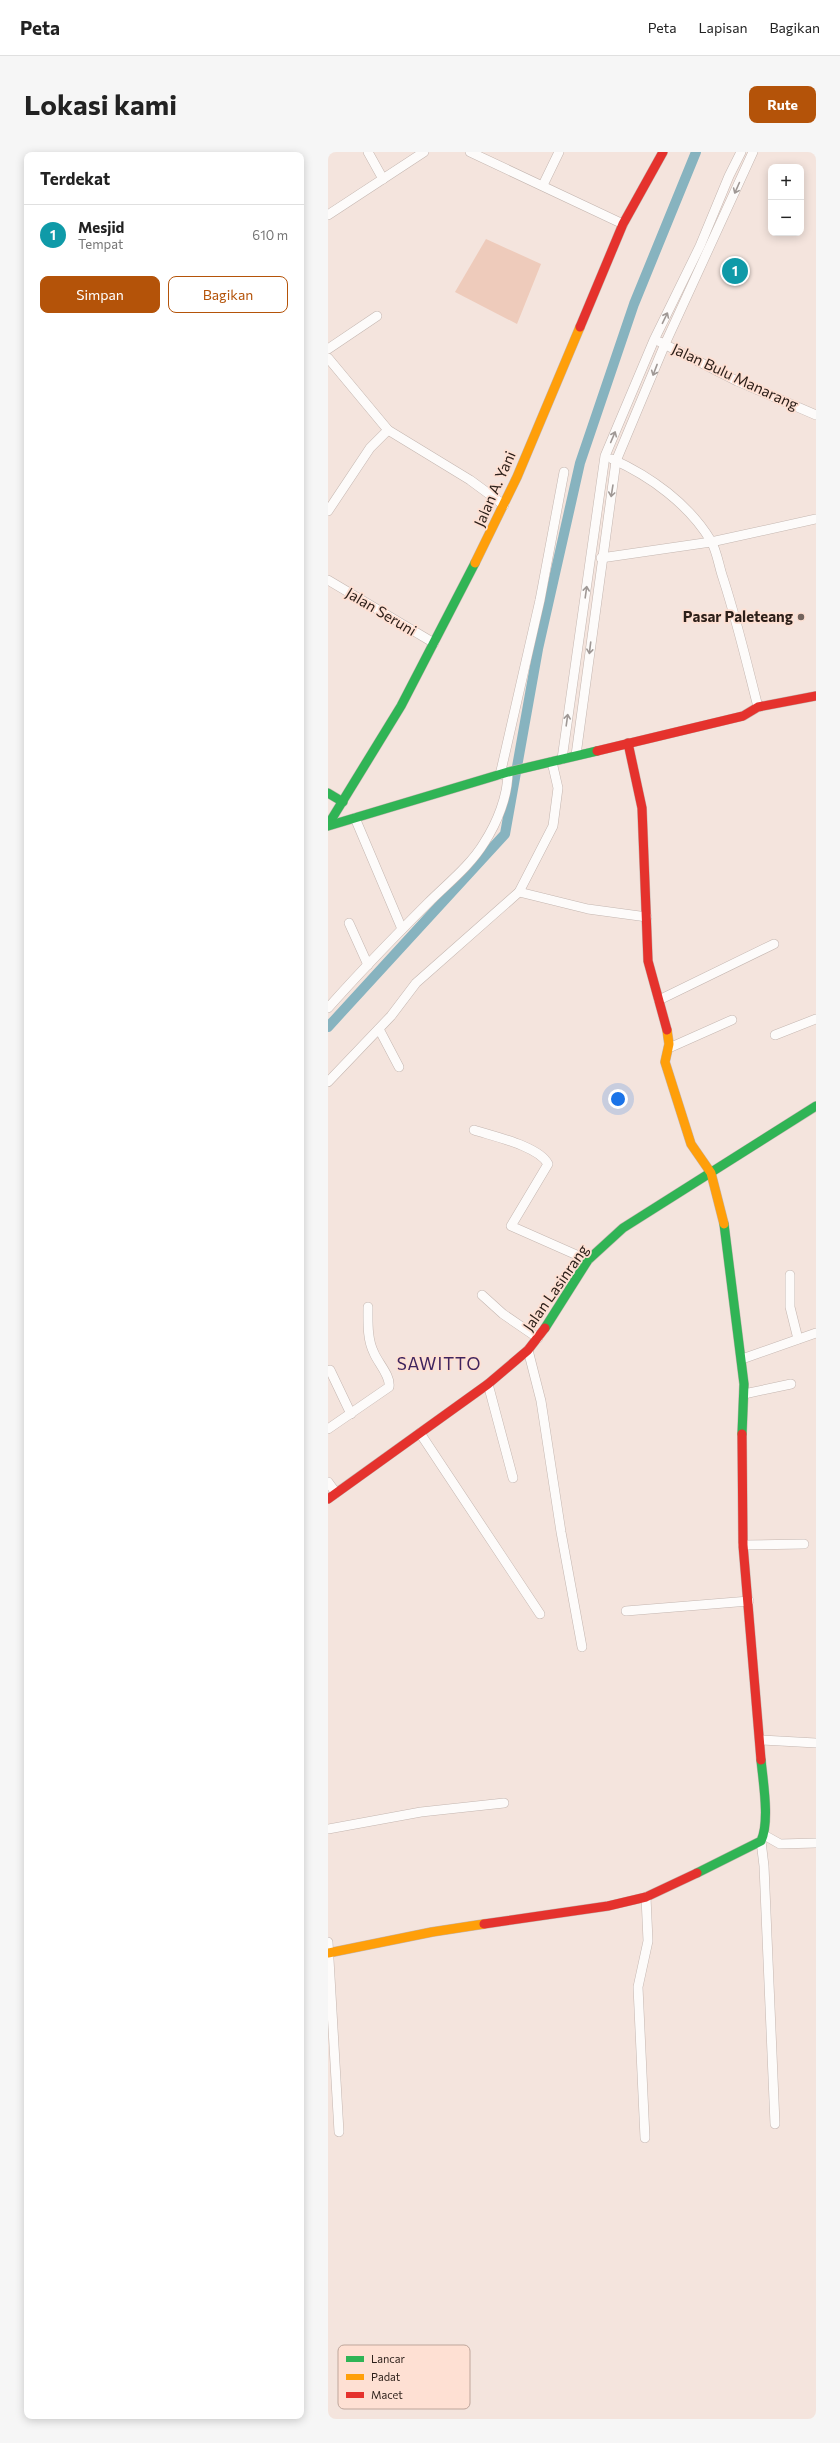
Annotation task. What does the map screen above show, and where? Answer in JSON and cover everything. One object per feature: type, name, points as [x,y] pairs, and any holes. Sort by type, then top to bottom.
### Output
[{"type":"main road","name":"Jalan A. Yani","points":[[328,825],[401,706],[504,505],[623,224],[663,152]]},
{"type":"main road","points":[[328,825],[506,773],[743,716],[758,707],[816,696]]},
{"type":"main road","points":[[329,1953],[432,1932],[608,1906],[646,1897],[742,1852],[762,1838],[765,1819],[760,1740],[743,1545],[742,1469],[744,1394],[742,1359],[729,1251],[722,1214],[711,1174],[691,1144],[665,1062],[669,1048],[667,1029],[649,967],[642,808],[628,743]]},
{"type":"main road","points":[[328,794],[343,802]]},
{"type":"main road","name":"Jalan Lasinrang","points":[[328,1499],[488,1384],[528,1350],[538,1338],[588,1260],[610,1239],[638,1217],[711,1174],[816,1106]]},
{"type":"street","points":[[368,152],[382,179]]},
{"type":"street","points":[[328,215],[424,152]]},
{"type":"street","points":[[470,152],[543,185],[623,224]]},
{"type":"street","points":[[543,185],[559,152]]},
{"type":"street","points":[[562,759],[605,456],[654,340],[684,280],[741,152]]},
{"type":"street","points":[[576,756],[601,558],[616,461],[665,344],[753,152]]},
{"type":"street","points":[[684,280],[693,284]]},
{"type":"street","points":[[328,349],[377,316]]},
{"type":"street","name":"Jalan Bulu Manarang","points":[[654,340],[665,344],[737,381],[815,413]]},
{"type":"street","points":[[328,358],[388,430],[470,480],[504,505]]},
{"type":"street","points":[[328,509],[370,448],[388,430]]},
{"type":"street","points":[[605,456],[639,473],[665,491],[684,508],[711,542],[728,595],[758,707]]},
{"type":"street","points":[[330,1002],[461,870],[484,844],[500,809],[508,784],[506,773],[564,472]]},
{"type":"street","points":[[601,558],[711,542],[816,519]]},
{"type":"street","name":"Jalan Seruni","points":[[328,580],[434,643]]},
{"type":"street","points":[[328,1082],[379,1029],[416,983],[519,892],[553,826],[558,788],[552,762]]},
{"type":"street","points":[[355,818],[402,929]]},
{"type":"street","points":[[519,892],[588,909],[647,917]]},
{"type":"street","points":[[349,923],[368,965]]},
{"type":"street","points":[[659,1000],[774,944]]},
{"type":"street","points":[[775,1035],[816,1019]]},
{"type":"street","points":[[669,1048],[732,1020]]},
{"type":"street","points":[[379,1029],[399,1067]]},
{"type":"street","points":[[474,1130],[528,1148],[542,1157],[548,1164],[510,1226],[588,1260]]},
{"type":"street","points":[[790,1275],[790,1307],[798,1339]]},
{"type":"street","points":[[482,1295],[504,1314],[538,1338]]},
{"type":"street","points":[[328,1429],[386,1390],[390,1383],[373,1353],[369,1338],[368,1306]]},
{"type":"street","points":[[742,1359],[816,1333]]},
{"type":"street","points":[[528,1350],[541,1401],[553,1483],[582,1647]]},
{"type":"street","points":[[330,1370],[351,1414]]},
{"type":"street","points":[[488,1384],[514,1478]]},
{"type":"street","points":[[744,1394],[791,1384]]},
{"type":"street","points":[[420,1433],[540,1614]]},
{"type":"street","points":[[328,1482],[336,1493]]},
{"type":"street","points":[[743,1545],[804,1544]]},
{"type":"street","points":[[626,1611],[749,1601]]},
{"type":"street","points":[[760,1740],[816,1743]]},
{"type":"street","points":[[328,1829],[421,1812],[504,1803]]},
{"type":"street","points":[[775,2124],[762,1838],[780,1844],[816,1843]]},
{"type":"street","points":[[645,2138],[638,1987],[648,1941],[646,1897]]},
{"type":"street","points":[[328,1942],[340,2132]]},
{"type":"shaded area","points":[[486,239],[541,264],[517,324],[455,292]]},
{"type":"waterway","points":[[328,1027],[505,834],[538,649],[580,463],[634,304],[696,152]]},
{"type":"traffic: fast","points":[[328,825],[401,706],[475,563]]},
{"type":"traffic: fast","points":[[328,826],[508,772],[597,751]]},
{"type":"traffic: fast","points":[[328,793],[343,802]]},
{"type":"traffic: fast","points":[[545,1328],[588,1260],[623,1228],[816,1106]]},
{"type":"traffic: fast","points":[[724,1224],[744,1384],[742,1434]]},
{"type":"traffic: fast","points":[[697,1873],[761,1841],[765,1823],[761,1760]]},
{"type":"traffic: slow","points":[[475,563],[517,477],[580,327]]},
{"type":"traffic: slow","points":[[667,1030],[669,1044],[665,1062],[691,1144],[711,1173],[724,1224]]},
{"type":"traffic: slow","points":[[328,1953],[432,1932],[484,1924]]},
{"type":"traffic: jam","points":[[580,327],[623,224],[663,152]]},
{"type":"traffic: jam","points":[[597,751],[743,716],[758,707],[816,696]]},
{"type":"traffic: jam","points":[[628,743],[642,808],[648,961],[667,1030]]},
{"type":"traffic: jam","points":[[328,1499],[488,1384],[528,1350],[545,1328]]},
{"type":"traffic: jam","points":[[742,1434],[743,1545],[761,1760]]},
{"type":"traffic: jam","points":[[484,1924],[608,1906],[646,1897],[697,1873]]},
{"type":"place","name":"Mesjid","points":[[735,271]]},
{"type":"place","name":"Pasar Paleteang","points":[[801,617]]},
{"type":"district","name":"SAWITTO","points":[[439,1364]]}]
